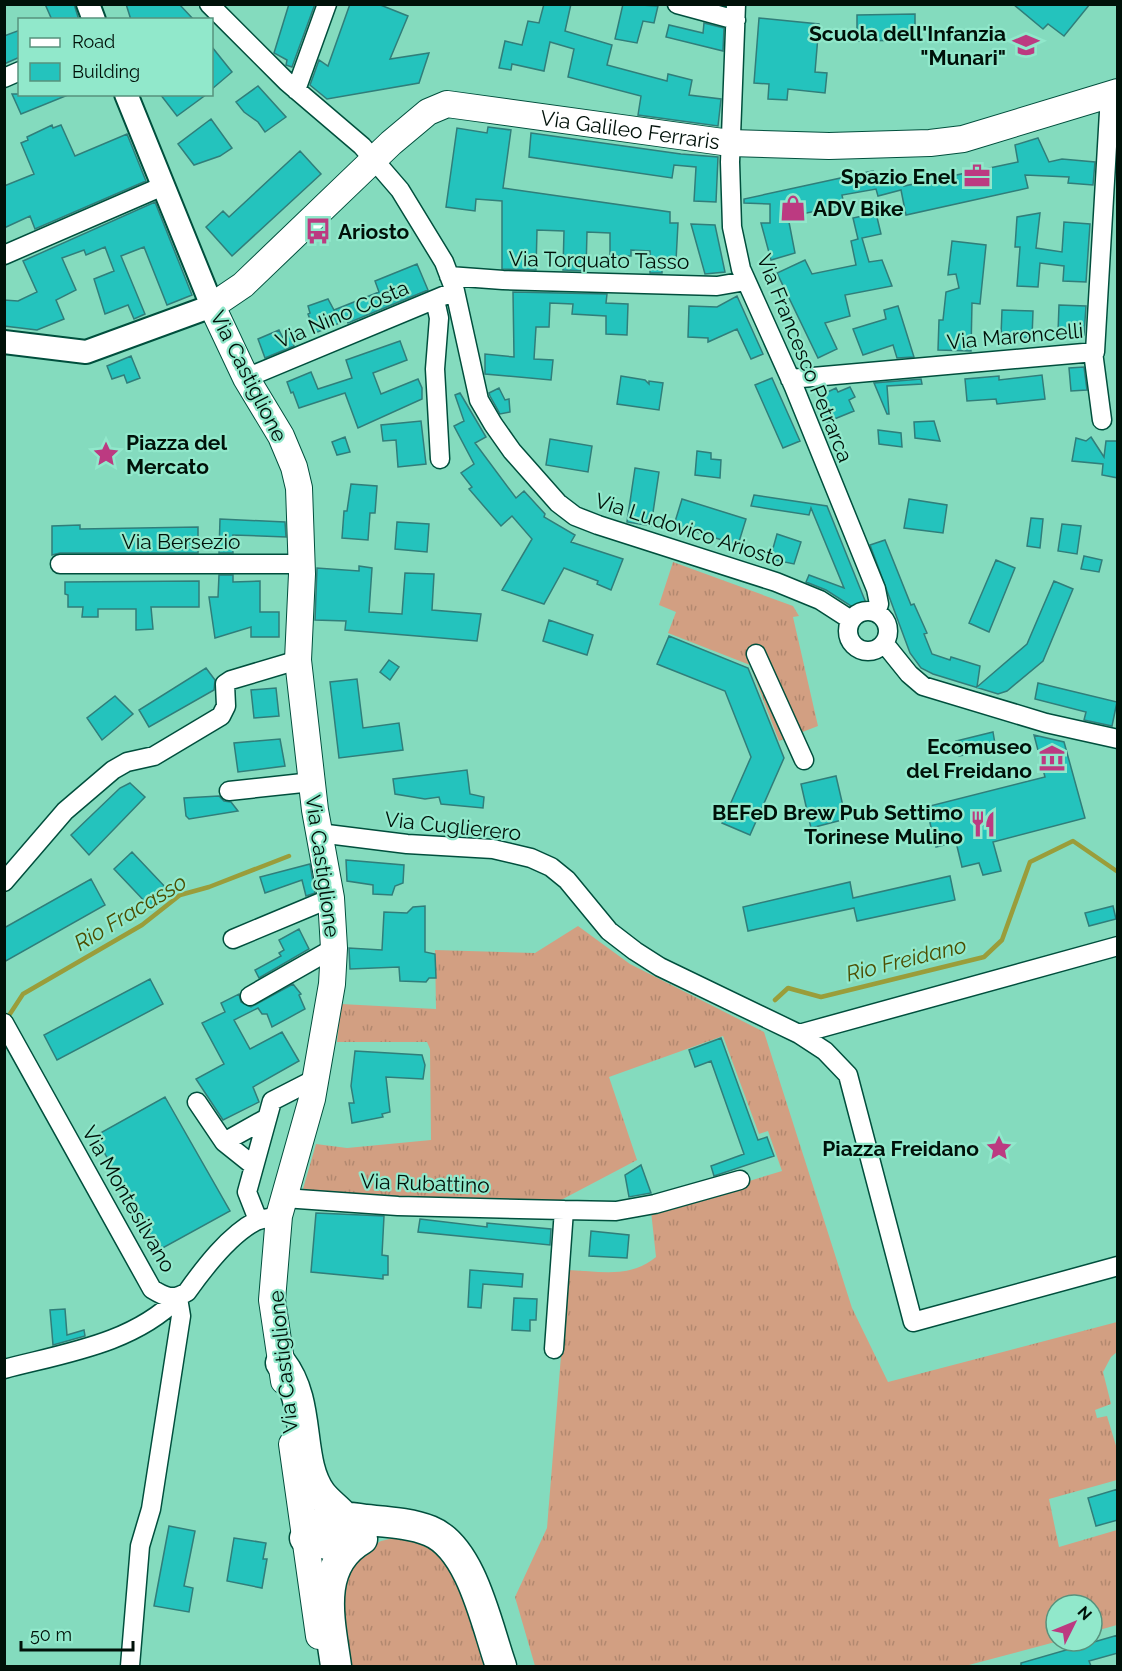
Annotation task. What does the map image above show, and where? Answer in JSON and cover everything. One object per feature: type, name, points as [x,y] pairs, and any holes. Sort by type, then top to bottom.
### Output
[{"type":"highway","points":[[281,1363],[291,1375],[298,1394],[312,1475],[321,1494],[349,1530]]},
{"type":"highway","points":[[305,1538],[320,1521],[349,1530],[401,1524],[429,1531],[445,1539],[469,1574],[501,1666]]},
{"type":"highway","points":[[336,1666],[328,1598],[337,1561],[349,1530]]},
{"type":"main road","name":"Via Galileo Ferraris","points":[[212,306],[243,285],[428,112],[447,104],[730,143],[829,146],[930,143],[994,131],[1114,94]]},
{"type":"main road","name":"Via Castiglione","points":[[212,306],[246,378],[280,436],[294,467],[299,488],[302,564],[298,660],[319,833],[331,898],[334,948],[332,984],[315,1079],[274,1211],[272,1300],[322,1666]]},
{"type":"street","points":[[296,90],[327,4]]},
{"type":"street","points":[[677,4],[736,12]]},
{"type":"street","name":"Via Ludovico Ariosto","points":[[209,5],[296,90],[362,146],[400,190],[452,283],[479,400],[512,451],[558,502],[575,516],[598,525],[813,596],[851,620]]},
{"type":"street","name":"Via Francesco Petrarca","points":[[736,12],[730,143],[732,227],[746,281],[790,379],[876,589],[879,604],[876,612]]},
{"type":"street","points":[[4,78],[18,72]]},
{"type":"street","name":"Via Maroncelli","points":[[790,379],[1094,352],[1114,94]]},
{"type":"street","name":"Via Castiglione","points":[[127,96],[212,306]]},
{"type":"street","points":[[4,255],[163,186]]},
{"type":"street","name":"Via Torquato Tasso","points":[[452,283],[503,280],[717,286],[746,281]]},
{"type":"street","name":"Via Nino Costa","points":[[246,378],[435,300],[452,283]]},
{"type":"street","points":[[435,300],[440,318],[435,369],[440,459]]},
{"type":"street","points":[[4,342],[86,352],[212,306]]},
{"type":"street","points":[[1094,352],[1102,420]]},
{"type":"street","name":"Via Bersezio","points":[[60,564],[302,564]]},
{"type":"street","points":[[862,611],[876,612],[887,622],[888,630],[884,643],[871,651],[857,647],[848,634],[851,620],[862,611]]},
{"type":"street","points":[[884,643],[902,667],[923,686],[1046,723],[1118,739]]},
{"type":"street","points":[[756,654],[804,760]]},
{"type":"street","points":[[4,882],[65,811],[113,770],[127,762],[154,756],[221,717],[226,706],[225,684],[231,680],[298,660]]},
{"type":"street","points":[[229,791],[312,782]]},
{"type":"street","name":"Via Cuglierero","points":[[319,833],[407,844],[493,849],[531,858],[551,867],[567,880],[609,931],[660,967],[798,1034],[825,1051],[848,1075],[913,1322],[1118,1266]]},
{"type":"street","points":[[233,939],[331,898]]},
{"type":"street","points":[[798,1034],[1118,946]]},
{"type":"street","points":[[250,996],[334,948]]},
{"type":"street","name":"Via Montesilvano","points":[[5,1024],[152,1288],[164,1297],[178,1298],[187,1292],[229,1243],[274,1211]]},
{"type":"street","points":[[274,1211],[247,1192],[272,1101],[315,1079]]},
{"type":"street","points":[[197,1102],[224,1142],[254,1166]]},
{"type":"street","points":[[224,1142],[267,1118]]},
{"type":"street","name":"Via Rubattino","points":[[274,1211],[398,1206],[616,1211],[655,1204],[740,1180]]},
{"type":"street","points":[[554,1349],[564,1210]]},
{"type":"street","points":[[4,1369],[80,1351],[118,1338],[167,1309],[178,1298],[182,1307],[151,1509],[139,1558],[130,1666]]},
{"type":"green space","points":[[673,562],[793,606],[799,616],[793,617],[818,726],[779,741],[750,665],[668,633],[676,612],[659,605]]},
{"type":"green space","points":[[578,926],[630,964],[764,1032],[852,1308],[888,1382],[1117,1322],[1117,1352],[1111,1357],[1103,1372],[1111,1404],[1095,1410],[1097,1418],[1107,1416],[1117,1449],[1117,1480],[1049,1499],[1059,1547],[1117,1530],[1117,1625],[1104,1629],[1104,1593],[1044,1593],[1044,1645],[965,1666],[535,1666],[515,1597],[547,1528],[568,1270],[614,1272],[646,1264],[656,1257],[651,1211],[782,1171],[768,1131],[759,1134],[723,1036],[609,1077],[637,1160],[561,1200],[543,1205],[355,1196],[303,1189],[316,1144],[347,1148],[431,1140],[430,1049],[427,1042],[337,1042],[341,1004],[436,1009],[435,950],[535,953]]},
{"type":"green space","points":[[398,1537],[430,1546],[443,1557],[459,1585],[487,1666],[348,1666],[338,1593],[358,1555],[381,1541]]},
{"type":"building","points":[[45,4],[74,4],[78,18],[51,18]]},
{"type":"building","points":[[126,4],[179,4],[192,18],[130,18]]},
{"type":"building","points":[[289,4],[315,4],[292,67],[286,65],[287,60],[274,53]]},
{"type":"building","points":[[350,4],[378,4],[408,16],[390,59],[429,53],[419,83],[327,99],[310,85],[319,60],[328,66]]},
{"type":"building","points":[[544,4],[571,4],[565,31],[612,45],[607,65],[667,81],[668,74],[692,80],[689,95],[721,99],[718,126],[638,115],[641,96],[568,77],[574,49],[550,42],[544,71],[512,64],[511,70],[499,68],[505,41],[522,45],[528,21],[539,23]]},
{"type":"building","points":[[623,4],[658,6],[654,23],[643,21],[637,43],[615,39]]},
{"type":"building","name":"Scuola dell'Infanzia \"Munari\"","points":[[1013,4],[1090,4],[1064,36],[1048,24],[1043,29]]},
{"type":"building","points":[[915,14],[915,40],[857,41],[857,15]]},
{"type":"building","points":[[759,18],[819,24],[815,72],[827,73],[825,93],[788,89],[787,100],[768,99],[769,84],[754,83]]},
{"type":"building","points":[[704,23],[724,28],[723,51],[666,37],[669,25],[703,33]]},
{"type":"building","points":[[18,31],[18,58],[4,64],[4,36]]},
{"type":"building","points":[[213,48],[232,72],[213,88]]},
{"type":"building","points":[[258,86],[286,117],[265,132],[258,122],[244,112],[236,102]]},
{"type":"building","points":[[12,94],[66,96],[21,114]]},
{"type":"building","points":[[162,96],[204,96],[177,116]]},
{"type":"building","points":[[211,119],[232,148],[220,156],[194,165],[178,144]]},
{"type":"building","points":[[52,125],[53,128],[61,125],[75,156],[127,134],[146,181],[35,229],[30,216],[4,228],[4,186],[34,174],[21,143],[28,140],[27,137]]},
{"type":"building","points":[[488,127],[511,130],[503,188],[670,212],[670,223],[678,223],[676,261],[662,261],[662,273],[650,273],[650,251],[631,250],[631,256],[610,256],[610,233],[587,232],[586,271],[563,270],[564,231],[537,230],[536,270],[502,269],[502,201],[476,199],[475,211],[446,207],[457,128],[487,133]]},
{"type":"building","points":[[531,133],[718,157],[716,202],[694,201],[696,167],[674,165],[672,178],[529,157]]},
{"type":"building","points":[[1038,138],[1049,162],[1062,159],[1095,162],[1093,185],[1068,183],[1069,177],[1025,175],[1028,188],[906,215],[901,190],[878,196],[876,189],[842,195],[844,205],[788,217],[795,253],[771,260],[761,223],[770,223],[770,204],[744,203],[744,199],[873,171],[874,180],[901,173],[904,186],[1018,162],[1015,145]]},
{"type":"building","points":[[300,151],[321,174],[232,256],[206,227],[223,211],[229,217]]},
{"type":"building","points":[[155,202],[192,295],[167,305],[144,247],[121,256],[145,314],[134,319],[128,305],[105,314],[94,279],[114,271],[105,247],[86,255],[84,250],[62,258],[76,290],[56,300],[64,319],[37,330],[4,326],[4,300],[18,301],[37,292],[23,261]]},
{"type":"building","points":[[876,213],[881,234],[862,238],[869,262],[882,260],[892,286],[845,295],[850,316],[825,323],[837,349],[818,358],[777,273],[805,260],[812,274],[856,265],[851,241],[858,239],[853,218]]},
{"type":"building","points":[[1040,213],[1036,248],[1062,252],[1064,222],[1090,224],[1086,282],[1063,281],[1064,266],[1040,263],[1038,287],[1017,286],[1020,247],[1015,247],[1017,217]]},
{"type":"building","points":[[691,224],[715,225],[725,272],[705,274]]},
{"type":"building","points":[[952,241],[986,245],[980,304],[972,303],[971,351],[938,350],[939,320],[943,320],[946,292],[959,288],[956,274],[948,275]]},
{"type":"building","points":[[417,264],[428,290],[348,323],[347,320],[315,333],[308,314],[310,313],[308,306],[328,299],[334,310],[379,292],[375,281]]},
{"type":"building","points":[[513,292],[607,294],[606,303],[628,304],[627,335],[606,334],[606,316],[572,314],[573,304],[550,303],[549,327],[536,327],[534,359],[553,360],[551,380],[485,374],[485,354],[514,357]]},
{"type":"building","points":[[737,296],[763,354],[751,359],[737,329],[708,342],[708,338],[688,337],[689,306],[717,307]]},
{"type":"building","points":[[1059,305],[1086,306],[1084,335],[1058,333]]},
{"type":"building","points":[[898,306],[914,357],[897,358],[893,345],[863,355],[853,329],[886,319],[884,310]]},
{"type":"building","points":[[1002,310],[1033,311],[1032,338],[1001,336]]},
{"type":"building","points":[[279,330],[283,338],[290,335],[294,346],[265,358],[258,339]]},
{"type":"building","points":[[400,341],[407,360],[373,373],[381,394],[418,379],[422,388],[422,399],[358,428],[345,393],[299,408],[287,382],[311,372],[318,389],[352,378],[346,360]]},
{"type":"building","points":[[131,356],[140,378],[127,383],[124,375],[112,379],[107,366]]},
{"type":"building","points":[[1084,367],[1087,390],[1071,391],[1069,368]]},
{"type":"building","points":[[1042,375],[1045,399],[997,404],[996,399],[967,401],[965,379],[999,376],[999,380]]},
{"type":"building","points":[[621,376],[645,380],[649,384],[649,381],[663,383],[659,410],[617,404]]},
{"type":"building","points":[[772,378],[800,441],[783,448],[755,385]]},
{"type":"building","points":[[921,379],[922,384],[887,386],[889,414],[887,414],[874,383]]},
{"type":"building","points":[[850,387],[855,397],[849,400],[854,411],[827,422],[818,403],[815,404],[820,399],[819,396],[836,388],[838,392]]},
{"type":"building","points":[[499,388],[505,400],[509,399],[510,412],[500,414],[490,396],[489,393]]},
{"type":"building","points":[[460,393],[486,437],[475,443],[516,498],[524,491],[545,514],[544,517],[575,535],[571,542],[623,559],[611,590],[597,584],[598,581],[564,568],[544,604],[502,590],[532,539],[512,516],[501,526],[469,489],[472,487],[461,473],[474,464],[454,426],[464,421],[455,395]]},
{"type":"building","points":[[421,421],[426,464],[398,467],[396,440],[383,441],[381,425]]},
{"type":"building","points":[[934,421],[940,441],[915,438],[914,422]]},
{"type":"building","points":[[878,430],[901,433],[902,447],[879,444]]},
{"type":"building","points":[[345,437],[350,452],[337,455],[332,442]]},
{"type":"building","points":[[1091,437],[1104,457],[1106,441],[1118,441],[1118,478],[1102,475],[1103,464],[1072,461],[1076,438],[1086,441]]},
{"type":"building","points":[[550,439],[592,446],[588,472],[546,465]]},
{"type":"building","points":[[697,451],[711,453],[711,459],[721,460],[720,478],[695,475]]},
{"type":"building","points":[[635,468],[659,472],[651,526],[627,522]]},
{"type":"building","points":[[351,484],[377,486],[375,513],[370,513],[368,540],[342,538],[344,511],[347,511]]},
{"type":"building","points":[[754,495],[827,506],[866,603],[854,608],[826,590],[806,582],[809,575],[844,588],[811,508],[809,515],[751,506]]},
{"type":"building","points":[[682,499],[746,519],[738,545],[674,525]]},
{"type":"building","points":[[909,499],[947,505],[943,533],[904,528]]},
{"type":"building","points":[[1031,518],[1043,519],[1040,548],[1027,546]]},
{"type":"building","points":[[220,519],[285,522],[286,537],[233,535],[233,553],[219,553]]},
{"type":"building","points":[[397,522],[429,524],[427,552],[395,549]]},
{"type":"building","points":[[1062,524],[1081,526],[1077,554],[1058,551]]},
{"type":"building","points":[[80,525],[80,529],[198,527],[198,553],[60,553],[52,555],[52,526]]},
{"type":"building","points":[[777,534],[801,542],[794,564],[770,559]]},
{"type":"building","points":[[885,540],[911,605],[914,604],[927,633],[924,634],[932,654],[980,666],[977,687],[1027,644],[1054,581],[1073,589],[1043,661],[1007,691],[998,694],[933,674],[921,668],[910,653],[870,545]]},
{"type":"building","points":[[1084,556],[1102,560],[1099,572],[1081,569]]},
{"type":"building","points":[[996,560],[1015,568],[989,632],[969,623]]},
{"type":"building","points":[[359,566],[372,568],[369,612],[402,614],[405,573],[434,574],[432,610],[481,614],[477,641],[345,630],[346,621],[315,620],[317,568],[359,571]]},
{"type":"building","points":[[219,575],[233,575],[233,582],[260,581],[260,612],[279,612],[279,637],[251,637],[251,627],[215,638],[209,597],[218,597]]},
{"type":"building","points":[[199,581],[199,607],[151,607],[153,629],[136,630],[136,609],[98,609],[98,617],[82,617],[83,607],[68,607],[68,595],[65,594],[65,582]]},
{"type":"building","points":[[549,620],[593,635],[587,655],[543,641]]},
{"type":"building","points":[[669,636],[748,668],[784,758],[750,835],[722,823],[751,757],[725,691],[657,664]]},
{"type":"building","points":[[389,660],[399,667],[390,680],[380,672]]},
{"type":"building","points":[[206,668],[215,680],[214,690],[149,727],[139,710]]},
{"type":"building","points":[[357,679],[363,728],[399,723],[403,750],[339,758],[330,682]]},
{"type":"building","points":[[1038,683],[1117,702],[1112,726],[1084,720],[1086,712],[1035,699]]},
{"type":"building","points":[[276,688],[279,716],[254,718],[251,690]]},
{"type":"building","points":[[115,696],[133,714],[102,740],[87,718]]},
{"type":"building","points":[[993,732],[996,750],[959,756],[956,741]]},
{"type":"building","points":[[1034,735],[1064,742],[1085,818],[993,842],[1001,871],[983,875],[979,863],[962,867],[956,842],[936,847],[926,807],[1045,777]]},
{"type":"building","points":[[280,739],[285,766],[238,772],[234,743]]},
{"type":"building","points":[[467,770],[470,794],[484,797],[483,808],[441,804],[439,797],[425,799],[395,794],[393,779]]},
{"type":"building","points":[[836,776],[846,819],[811,828],[801,784]]},
{"type":"building","points":[[130,783],[145,797],[89,855],[71,835],[120,788]]},
{"type":"building","points":[[219,796],[224,801],[231,802],[238,811],[189,819],[186,816],[184,798]]},
{"type":"building","points":[[132,852],[167,889],[150,907],[114,869]]},
{"type":"building","points":[[346,860],[404,865],[403,883],[395,886],[392,895],[373,894],[373,885],[347,881]]},
{"type":"building","points":[[310,864],[315,893],[306,896],[302,880],[265,893],[260,877]]},
{"type":"building","points":[[950,876],[955,900],[857,921],[854,908],[748,931],[743,907],[850,882],[853,898]]},
{"type":"building","points":[[91,879],[105,905],[4,962],[4,928]]},
{"type":"building","points":[[425,906],[425,952],[435,954],[436,978],[429,978],[426,982],[400,981],[399,967],[350,969],[349,948],[382,950],[384,912],[407,913],[413,907]]},
{"type":"building","points":[[1113,906],[1116,919],[1089,926],[1085,913]]},
{"type":"building","points":[[299,929],[309,949],[259,978],[255,970],[281,956],[279,953],[284,950],[279,940]]},
{"type":"building","points":[[150,979],[163,1004],[57,1060],[44,1035]]},
{"type":"building","points":[[293,984],[301,994],[299,995],[305,1009],[272,1027],[267,1014],[262,1014],[258,1008],[234,1020],[250,1049],[282,1032],[299,1061],[253,1087],[259,1102],[223,1120],[196,1079],[224,1064],[202,1023],[225,1012],[221,1003],[239,994],[241,1002],[251,1007]]},
{"type":"building","points":[[721,1038],[758,1140],[767,1137],[774,1156],[714,1176],[711,1166],[744,1154],[711,1061],[695,1067],[689,1050]]},
{"type":"building","points":[[355,1051],[422,1055],[425,1065],[423,1079],[386,1077],[390,1112],[382,1114],[383,1117],[352,1123],[349,1103],[354,1103],[351,1086]]},
{"type":"building","points":[[165,1097],[230,1211],[159,1250],[95,1136]]},
{"type":"building","points":[[641,1165],[651,1193],[629,1197],[625,1175]]},
{"type":"building","points":[[316,1213],[384,1216],[382,1255],[388,1256],[388,1275],[383,1275],[383,1279],[311,1272]]},
{"type":"building","points":[[420,1219],[487,1227],[487,1223],[551,1229],[550,1245],[418,1232]]},
{"type":"building","points":[[591,1231],[629,1235],[627,1258],[589,1256]]},
{"type":"building","points":[[470,1270],[523,1274],[522,1287],[483,1284],[481,1308],[468,1307]]},
{"type":"building","points":[[514,1298],[537,1299],[536,1320],[530,1320],[530,1331],[512,1330]]},
{"type":"building","points":[[65,1309],[67,1335],[84,1330],[85,1336],[53,1345],[50,1310]]},
{"type":"building","points":[[1118,1489],[1118,1520],[1096,1526],[1088,1498]]},
{"type":"building","points":[[169,1526],[195,1531],[184,1586],[193,1588],[189,1612],[154,1606]]},
{"type":"building","points":[[234,1538],[266,1543],[263,1559],[267,1559],[262,1588],[227,1581]]},
{"type":"building","points":[[1118,1635],[1118,1653],[1089,1661],[1091,1666],[1021,1666],[1021,1663],[1056,1653],[1104,1653],[1104,1639]]},
{"type":"waterway","name":"Rio Freidano","points":[[775,1000],[788,988],[821,997],[984,957],[1002,940],[1030,862],[1073,841],[1118,872]]},
{"type":"waterway","name":"Rio Fracasso","points":[[6,1020],[23,994],[142,925],[180,895],[209,887],[289,856]]},
{"type":"place","name":"Scuola dell'Infanzia \"Munari\"","points":[[1026,45]]},
{"type":"place","name":"Spazio Enel","points":[[977,176]]},
{"type":"place","name":"ADV Bike","points":[[793,208]]},
{"type":"place","name":"Ariosto","points":[[318,231]]},
{"type":"place","name":"Piazza del Mercato","points":[[106,454]]},
{"type":"place","name":"Ecomuseo del Freidano","points":[[1052,758]]},
{"type":"place","name":"BEFeD Brew Pub Settimo Torinese Mulino","points":[[983,824]]},
{"type":"place","name":"Piazza Freidano","points":[[999,1148]]}]
